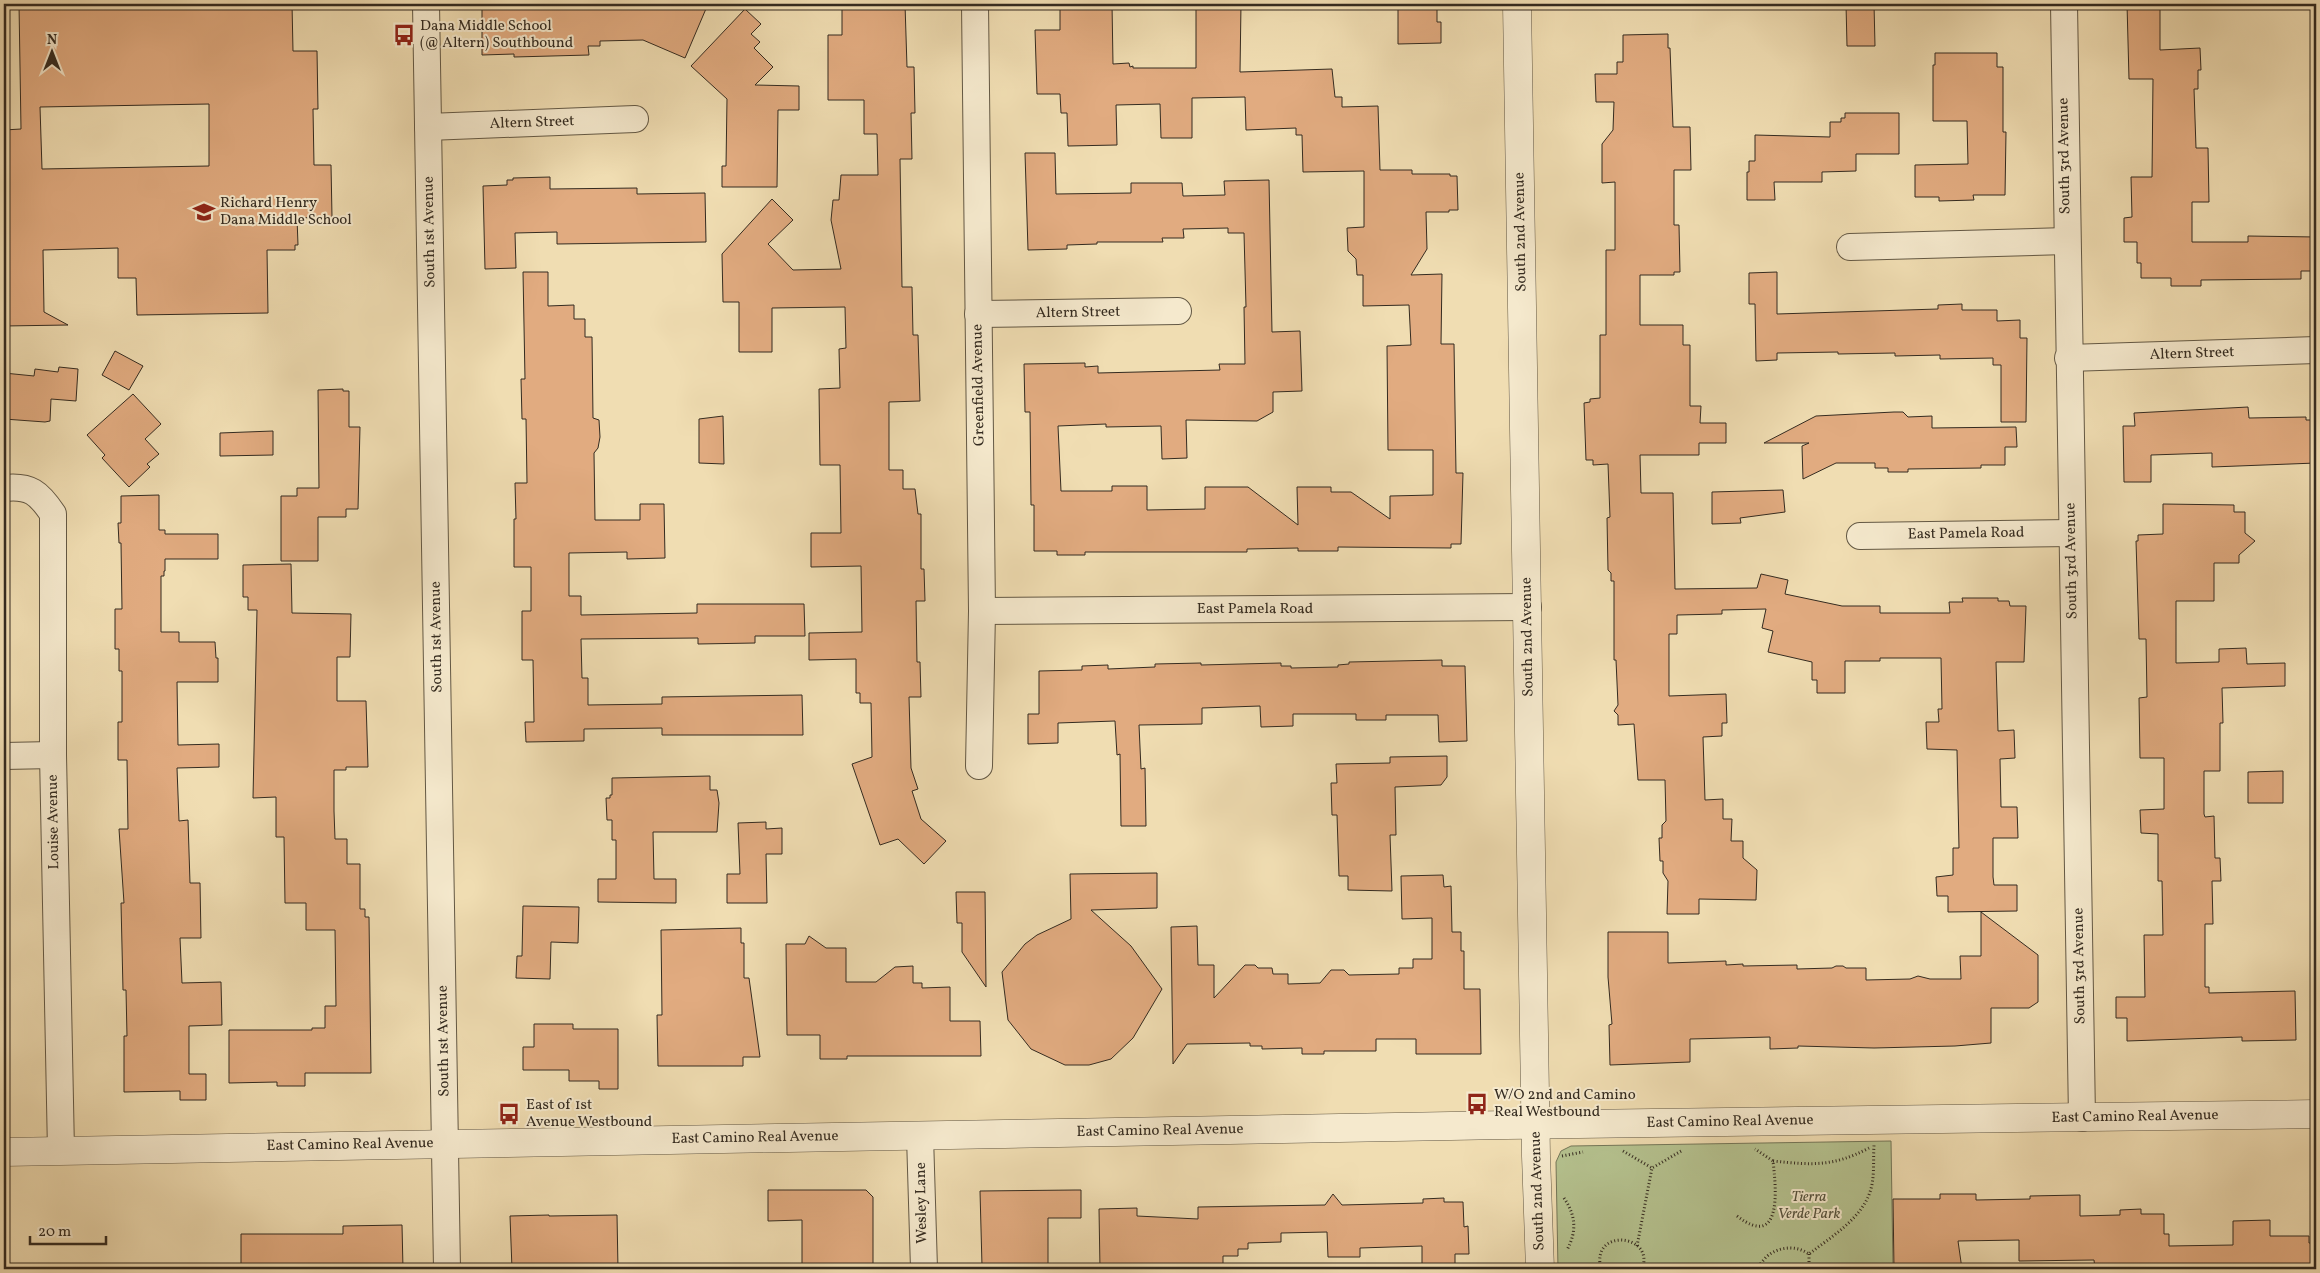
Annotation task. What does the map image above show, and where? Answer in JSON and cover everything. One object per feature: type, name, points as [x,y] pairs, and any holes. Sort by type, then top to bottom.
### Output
[{"type":"street","name":"South 1st Avenue","points":[[426,4],[448,1269]]},
{"type":"street","name":"Greenfield Avenue","points":[[975,4],[982,611],[979,766]]},
{"type":"street","name":"South 2nd Avenue","points":[[1517,4],[1540,1269]]},
{"type":"street","name":"South 3rd Avenue","points":[[2064,4],[2066,241],[2082,1118]]},
{"type":"street","name":"Altern Street","points":[[428,126],[635,119]]},
{"type":"street","points":[[1850,247],[2066,241]]},
{"type":"street","name":"Altern Street","points":[[978,314],[1178,311]]},
{"type":"street","name":"Altern Street","points":[[2068,358],[2316,350]]},
{"type":"street","name":"Louise Avenue","points":[[4,488],[19,486],[42,497],[53,514],[53,755],[61,1150]]},
{"type":"street","name":"East Pamela Road","points":[[1860,536],[2071,533]]},
{"type":"street","name":"East Pamela Road","points":[[982,611],[1528,607]]},
{"type":"street","points":[[4,756],[53,755]]},
{"type":"street","name":"East Camino Real Avenue","points":[[4,1152],[1536,1125],[2316,1114]]},
{"type":"street","name":"Wesley Lane","points":[[920,1136],[924,1269]]},
{"type":"path","points":[[1750,1146],[1773,1161],[1815,1165],[1849,1159],[1874,1145],[1871,1191],[1860,1211],[1842,1229],[1809,1254]]},
{"type":"path","points":[[1652,1168],[1688,1148]]},
{"type":"path","points":[[1621,1150],[1652,1168]]},
{"type":"path","points":[[1556,1156],[1588,1152]]},
{"type":"path","points":[[1737,1216],[1750,1226],[1757,1227],[1766,1223],[1773,1213],[1776,1202],[1776,1188],[1773,1161]]},
{"type":"path","points":[[1637,1246],[1652,1168]]},
{"type":"path","points":[[1601,1269],[1601,1254],[1610,1242],[1624,1239],[1637,1246],[1644,1258],[1643,1268],[1647,1269]]},
{"type":"path","points":[[1756,1269],[1769,1254],[1792,1247],[1802,1249],[1809,1254]]},
{"type":"path","points":[[1809,1254],[1809,1269]]},
{"type":"green space","name":"Tierra Verde Park","points":[[1891,1141],[1893,1269],[1558,1269],[1556,1162],[1561,1151],[1571,1146]]},
{"type":"building","points":[[19,4],[292,4],[293,51],[317,51],[318,109],[313,109],[314,165],[331,165],[332,217],[297,218],[298,245],[295,245],[295,250],[267,250],[268,313],[137,315],[136,278],[118,278],[118,248],[43,250],[44,312],[68,325],[4,326],[4,130],[21,129]],"holes":[[[209,104],[209,166],[42,169],[40,107]]]},
{"type":"building","points":[[482,4],[708,4],[685,58],[643,40],[600,41],[600,46],[588,46],[589,55],[514,57],[514,54],[482,55]]},
{"type":"building","points":[[842,4],[905,4],[907,67],[914,67],[915,113],[911,113],[912,159],[900,159],[902,287],[912,287],[913,335],[918,335],[920,401],[889,402],[889,470],[903,470],[903,489],[915,489],[918,514],[921,514],[921,569],[924,569],[925,601],[916,601],[917,662],[920,662],[921,697],[909,697],[911,768],[918,789],[912,791],[921,819],[946,841],[924,864],[898,839],[880,845],[852,764],[872,757],[871,703],[860,703],[860,693],[856,693],[856,659],[809,660],[809,633],[862,632],[861,566],[811,567],[811,533],[841,533],[840,465],[820,465],[819,389],[840,388],[839,349],[846,348],[845,307],[772,308],[772,352],[739,352],[739,302],[723,302],[722,254],[772,199],[793,220],[768,244],[793,270],[841,269],[831,220],[833,200],[839,200],[841,175],[878,175],[877,134],[864,134],[864,100],[828,100],[828,35],[842,35]]},
{"type":"building","points":[[1060,4],[1112,4],[1113,64],[1129,63],[1130,67],[1133,66],[1133,68],[1196,68],[1196,4],[1241,4],[1240,72],[1332,69],[1335,97],[1342,97],[1342,107],[1378,106],[1380,170],[1412,170],[1412,174],[1450,174],[1450,176],[1457,176],[1458,210],[1426,212],[1427,249],[1411,275],[1442,274],[1441,344],[1454,344],[1456,473],[1463,473],[1461,544],[1451,544],[1451,548],[1338,547],[1338,551],[1298,551],[1298,548],[1247,549],[1247,552],[1085,552],[1085,555],[1057,555],[1057,551],[1034,551],[1034,505],[1031,505],[1030,412],[1025,412],[1024,364],[1085,363],[1085,367],[1098,366],[1098,373],[1220,370],[1219,364],[1245,364],[1244,307],[1246,307],[1244,233],[1228,233],[1228,228],[1183,229],[1184,238],[1162,238],[1163,242],[1097,242],[1097,244],[1067,245],[1067,249],[1028,250],[1025,153],[1055,153],[1056,194],[1131,193],[1131,183],[1182,183],[1183,196],[1225,195],[1224,181],[1269,180],[1272,332],[1300,331],[1302,391],[1273,392],[1273,412],[1257,421],[1186,420],[1187,458],[1162,459],[1161,426],[1106,427],[1106,424],[1058,426],[1061,491],[1112,491],[1112,486],[1147,486],[1147,510],[1205,509],[1205,487],[1248,487],[1298,525],[1297,487],[1331,487],[1331,492],[1351,492],[1390,519],[1390,496],[1433,495],[1433,450],[1388,450],[1387,346],[1411,345],[1409,305],[1363,306],[1363,275],[1357,275],[1356,259],[1348,251],[1347,228],[1364,227],[1364,171],[1303,172],[1302,135],[1296,135],[1296,128],[1246,130],[1245,97],[1192,98],[1192,138],[1161,138],[1160,104],[1116,105],[1117,145],[1068,146],[1067,113],[1061,113],[1060,94],[1037,94],[1035,30],[1060,30]]},
{"type":"building","points":[[1398,4],[1437,4],[1437,22],[1441,22],[1441,43],[1398,44]]},
{"type":"building","points":[[1846,4],[1874,4],[1875,46],[1847,46]]},
{"type":"building","points":[[2127,4],[2160,4],[2160,50],[2200,48],[2201,70],[2198,70],[2198,89],[2194,89],[2196,148],[2208,148],[2209,202],[2192,202],[2192,242],[2248,242],[2248,236],[2316,237],[2316,271],[2301,271],[2301,279],[2201,280],[2201,286],[2171,286],[2171,278],[2141,278],[2141,263],[2137,263],[2137,242],[2124,242],[2124,218],[2132,217],[2131,177],[2152,177],[2153,79],[2129,79]]},
{"type":"building","points":[[745,9],[761,24],[751,34],[760,42],[754,48],[773,67],[755,85],[799,86],[799,110],[778,110],[777,187],[722,187],[722,166],[726,166],[727,99],[691,66]]},
{"type":"building","points":[[1668,34],[1673,127],[1690,127],[1691,170],[1674,170],[1674,225],[1679,225],[1680,272],[1674,272],[1674,275],[1640,275],[1640,325],[1683,325],[1683,345],[1690,345],[1690,406],[1701,406],[1700,423],[1726,423],[1726,443],[1699,443],[1699,455],[1640,455],[1641,493],[1673,493],[1675,589],[1757,588],[1761,574],[1788,580],[1785,594],[1842,606],[1880,606],[1880,613],[1950,613],[1949,602],[1963,602],[1962,598],[1998,598],[1998,601],[2009,601],[2010,606],[2026,606],[2024,662],[1996,662],[1998,731],[2014,730],[2015,758],[2000,759],[2001,807],[2017,807],[2018,838],[1993,838],[1993,877],[1994,885],[2017,885],[2017,911],[1948,912],[1948,896],[1937,896],[1936,877],[1953,875],[1953,848],[1959,848],[1957,750],[1927,749],[1926,722],[1939,722],[1938,709],[1942,709],[1941,658],[1880,658],[1880,661],[1845,661],[1845,693],[1817,693],[1817,680],[1812,680],[1812,662],[1768,652],[1773,631],[1762,628],[1766,609],[1722,610],[1722,614],[1677,615],[1677,634],[1669,634],[1669,696],[1726,694],[1727,723],[1722,723],[1722,736],[1703,737],[1705,800],[1723,799],[1723,819],[1732,819],[1731,841],[1743,841],[1743,858],[1757,870],[1756,900],[1699,899],[1699,914],[1667,914],[1668,881],[1663,873],[1663,861],[1660,861],[1659,838],[1662,838],[1662,825],[1666,821],[1665,780],[1638,780],[1634,724],[1618,725],[1618,715],[1614,711],[1618,705],[1616,660],[1614,660],[1614,581],[1611,581],[1611,573],[1608,570],[1607,518],[1610,517],[1608,464],[1593,465],[1593,460],[1586,460],[1584,403],[1590,402],[1590,399],[1600,398],[1600,335],[1606,335],[1606,250],[1615,250],[1615,182],[1602,183],[1602,144],[1613,130],[1614,102],[1596,102],[1595,74],[1617,74],[1617,62],[1623,62],[1623,35]]},
{"type":"building","points":[[1935,53],[1997,53],[1997,67],[2003,67],[2003,132],[2006,132],[2005,195],[1973,195],[1974,200],[1939,201],[1939,197],[1915,197],[1915,165],[1968,164],[1967,121],[1933,121],[1933,65],[1935,65]]},
{"type":"building","points":[[1845,113],[1899,113],[1899,154],[1856,154],[1856,171],[1822,172],[1822,182],[1774,182],[1775,200],[1747,200],[1747,172],[1749,172],[1749,161],[1755,161],[1755,135],[1830,137],[1830,122],[1841,122],[1841,118],[1845,118]]},
{"type":"building","points":[[550,177],[550,189],[637,188],[637,194],[705,193],[706,242],[557,244],[557,232],[515,233],[516,268],[485,269],[483,186],[507,185],[507,180],[513,180],[513,178]]},
{"type":"building","points":[[523,272],[548,272],[548,306],[574,305],[574,319],[585,319],[585,337],[592,337],[593,418],[599,420],[600,437],[598,448],[594,453],[595,520],[640,520],[640,504],[664,504],[665,558],[627,559],[627,552],[569,553],[569,596],[581,596],[581,615],[697,613],[697,604],[804,604],[805,636],[755,636],[755,643],[698,644],[698,638],[581,639],[582,678],[588,678],[588,705],[662,704],[662,697],[802,695],[803,735],[662,735],[662,728],[584,729],[584,741],[526,742],[525,722],[534,722],[533,660],[522,660],[522,611],[531,611],[531,567],[514,567],[515,483],[527,483],[526,419],[522,419],[521,379],[525,379]]},
{"type":"building","points":[[1777,272],[1777,314],[1938,309],[1938,305],[1962,304],[1962,310],[1997,310],[1997,321],[2020,320],[2020,338],[2027,338],[2026,422],[2001,422],[2001,365],[1993,365],[1993,358],[1940,359],[1940,355],[1895,356],[1895,353],[1838,354],[1838,352],[1777,353],[1777,360],[1756,361],[1755,304],[1749,304],[1749,273]]},
{"type":"building","points":[[115,351],[143,366],[129,390],[102,375]]},
{"type":"building","points":[[59,367],[78,369],[76,401],[51,399],[50,421],[4,419],[4,373],[34,376],[35,369],[58,372]]},
{"type":"building","points":[[343,389],[343,391],[349,391],[349,427],[360,427],[358,509],[346,509],[346,517],[318,517],[318,561],[281,561],[281,496],[297,496],[297,488],[319,488],[318,390]]},
{"type":"building","points":[[133,394],[161,424],[145,439],[159,454],[147,464],[150,467],[129,487],[102,458],[105,455],[87,435]]},
{"type":"building","points":[[2248,407],[2249,418],[2306,417],[2306,420],[2316,420],[2316,463],[2212,467],[2212,453],[2151,455],[2151,482],[2124,482],[2123,426],[2135,426],[2134,413]]},
{"type":"building","points":[[1903,412],[1908,417],[1932,416],[1932,428],[2016,427],[2017,447],[2005,447],[2005,465],[1981,465],[1981,468],[1908,469],[1908,472],[1888,472],[1888,468],[1875,468],[1875,463],[1836,463],[1803,479],[1802,446],[1809,443],[1764,443],[1816,416]]},
{"type":"building","points":[[723,416],[724,464],[699,463],[699,419]]},
{"type":"building","points":[[273,431],[273,455],[220,456],[220,433]]},
{"type":"building","points":[[1783,490],[1785,512],[1740,518],[1741,523],[1712,524],[1712,492]]},
{"type":"building","points":[[159,495],[159,530],[165,530],[165,534],[218,534],[218,559],[165,559],[164,576],[161,576],[161,632],[179,632],[179,642],[215,642],[216,658],[218,658],[218,682],[177,682],[178,745],[219,744],[219,767],[177,768],[179,821],[188,820],[190,883],[200,883],[201,938],[180,938],[182,983],[221,982],[222,1025],[189,1026],[189,1074],[206,1074],[206,1100],[180,1100],[180,1091],[124,1092],[124,1036],[127,1036],[126,990],[123,990],[121,903],[124,903],[119,829],[128,829],[127,760],[118,760],[118,722],[122,722],[122,671],[119,671],[119,649],[115,649],[115,609],[122,609],[121,543],[119,543],[118,523],[121,523],[121,496]]},
{"type":"building","points":[[2163,504],[2234,505],[2234,512],[2245,512],[2245,533],[2255,541],[2239,555],[2239,563],[2214,563],[2214,601],[2176,601],[2176,663],[2219,662],[2219,649],[2246,648],[2247,664],[2285,663],[2285,686],[2222,688],[2223,723],[2220,723],[2220,771],[2204,771],[2204,814],[2205,817],[2214,816],[2215,858],[2220,858],[2221,881],[2212,881],[2213,924],[2205,924],[2205,987],[2209,987],[2209,993],[2295,991],[2296,1040],[2242,1041],[2242,1037],[2127,1041],[2127,1018],[2116,1018],[2116,997],[2145,997],[2144,935],[2163,935],[2162,881],[2158,881],[2158,834],[2141,833],[2140,810],[2164,809],[2164,758],[2140,758],[2139,698],[2147,697],[2146,639],[2139,639],[2136,541],[2138,541],[2138,535],[2163,534]]},
{"type":"building","points":[[291,564],[292,613],[351,614],[350,657],[337,657],[337,701],[366,701],[368,767],[346,767],[346,770],[334,770],[334,811],[335,839],[347,839],[347,864],[360,864],[360,909],[365,909],[365,917],[369,917],[371,1073],[305,1073],[305,1086],[277,1086],[277,1082],[229,1083],[229,1030],[312,1030],[312,1028],[325,1028],[325,1006],[336,1006],[335,930],[306,930],[306,903],[285,903],[284,837],[276,837],[276,797],[253,798],[257,610],[248,610],[248,597],[243,597],[243,565]]},
{"type":"building","points":[[1442,660],[1442,666],[1465,666],[1467,741],[1439,742],[1438,715],[1386,715],[1386,720],[1356,720],[1356,714],[1293,714],[1293,726],[1261,727],[1260,706],[1202,708],[1202,724],[1139,725],[1141,769],[1145,768],[1146,826],[1121,826],[1120,754],[1117,755],[1115,721],[1058,723],[1058,743],[1028,744],[1028,714],[1039,714],[1039,671],[1082,670],[1082,666],[1108,665],[1108,669],[1155,667],[1155,664],[1201,663],[1201,665],[1281,663],[1281,666],[1291,666],[1291,668],[1338,667],[1338,665],[1349,664],[1349,662]]},
{"type":"building","points":[[1447,756],[1447,777],[1441,785],[1395,787],[1396,835],[1390,835],[1392,891],[1348,890],[1348,876],[1339,876],[1337,815],[1332,815],[1331,783],[1337,783],[1336,764],[1390,763],[1390,757]]},
{"type":"building","points":[[2283,771],[2283,803],[2248,803],[2248,772]]},
{"type":"building","points":[[710,776],[710,790],[717,790],[719,803],[717,832],[653,832],[654,879],[676,879],[676,903],[598,902],[598,879],[616,879],[616,840],[612,840],[612,820],[607,820],[606,798],[610,798],[610,795],[612,795],[612,778]]},
{"type":"building","points":[[766,822],[766,829],[782,828],[782,854],[766,854],[767,903],[727,903],[727,874],[740,874],[738,823]]},
{"type":"building","points":[[1157,873],[1157,908],[1091,910],[1131,946],[1162,989],[1133,1038],[1111,1059],[1089,1065],[1065,1065],[1031,1049],[1008,1020],[1002,972],[1025,944],[1037,935],[1071,919],[1070,874]]},
{"type":"building","points":[[1443,875],[1444,887],[1451,886],[1452,932],[1461,932],[1461,951],[1464,951],[1464,989],[1480,989],[1481,1054],[1416,1054],[1416,1039],[1376,1039],[1376,1051],[1324,1051],[1324,1054],[1302,1054],[1302,1048],[1262,1049],[1262,1046],[1250,1046],[1250,1043],[1187,1044],[1173,1064],[1171,927],[1197,926],[1198,965],[1214,965],[1214,998],[1245,965],[1255,965],[1258,968],[1272,968],[1273,974],[1288,974],[1288,984],[1320,983],[1331,970],[1344,970],[1349,975],[1399,974],[1399,968],[1413,968],[1413,959],[1432,959],[1432,918],[1402,919],[1401,876]]},
{"type":"building","points":[[956,892],[985,892],[986,987],[962,952],[962,923],[957,923]]},
{"type":"building","points":[[523,906],[579,907],[578,943],[551,942],[550,979],[516,978],[517,956],[522,956]]},
{"type":"building","points":[[1981,912],[2038,955],[2038,1002],[2029,1008],[1991,1008],[1991,1043],[1874,1048],[1798,1046],[1798,1048],[1770,1049],[1770,1037],[1690,1039],[1690,1062],[1610,1065],[1609,1025],[1612,1024],[1608,977],[1608,932],[1668,932],[1668,963],[1726,961],[1726,965],[1743,964],[1743,966],[1797,965],[1797,969],[1843,966],[1846,968],[1866,968],[1866,980],[1910,979],[1918,976],[1930,979],[1961,979],[1960,956],[1981,956]]},
{"type":"building","points":[[741,928],[741,943],[744,943],[744,978],[749,978],[760,1057],[743,1057],[743,1066],[658,1066],[657,1015],[662,1015],[661,930]]},
{"type":"building","points":[[809,936],[826,948],[846,948],[846,982],[876,982],[895,967],[913,966],[913,983],[922,983],[922,988],[950,987],[950,1021],[980,1021],[981,1056],[847,1056],[847,1059],[820,1059],[820,1035],[787,1035],[786,944],[805,944]]},
{"type":"building","points":[[534,1024],[573,1024],[573,1029],[618,1029],[618,1089],[599,1089],[599,1081],[569,1081],[569,1070],[523,1070],[523,1047],[534,1047]]},
{"type":"building","points":[[768,1190],[866,1190],[873,1197],[873,1268],[802,1268],[802,1220],[768,1221]]},
{"type":"building","points":[[1081,1190],[1081,1218],[1048,1218],[1048,1264],[982,1266],[980,1191]]},
{"type":"building","points":[[1333,1194],[1342,1205],[1423,1203],[1423,1199],[1444,1198],[1444,1202],[1463,1202],[1464,1227],[1468,1226],[1469,1254],[1455,1254],[1455,1267],[1422,1267],[1422,1246],[1360,1248],[1360,1257],[1328,1257],[1327,1232],[1281,1233],[1281,1242],[1248,1243],[1248,1249],[1238,1249],[1238,1256],[1223,1256],[1223,1269],[1100,1269],[1099,1209],[1137,1208],[1137,1216],[1198,1219],[1198,1207],[1325,1205]]},
{"type":"building","points":[[1940,1194],[1976,1194],[1976,1200],[2030,1199],[2030,1196],[2080,1195],[2080,1216],[2120,1215],[2120,1210],[2141,1209],[2141,1214],[2164,1214],[2164,1234],[2169,1234],[2169,1246],[2233,1245],[2233,1221],[2270,1220],[2270,1236],[2309,1236],[2309,1243],[2316,1243],[2316,1269],[2095,1269],[2094,1260],[2019,1261],[2019,1240],[1958,1241],[1962,1269],[1894,1269],[1893,1199],[1940,1199]]},
{"type":"building","points":[[617,1215],[618,1269],[512,1269],[510,1216]]},
{"type":"building","points":[[402,1225],[403,1269],[241,1269],[241,1234],[343,1234],[343,1226]]},
{"type":"place","name":"Dana Middle School (@ Altern) Southbound","points":[[404,35]]},
{"type":"place","name":"Richard Henry Dana Middle School","points":[[204,212]]},
{"type":"place","name":"W/O 2nd and Camino Real Westbound","points":[[1477,1104]]},
{"type":"place","name":"East of 1st Avenue Westbound","points":[[509,1114]]}]
